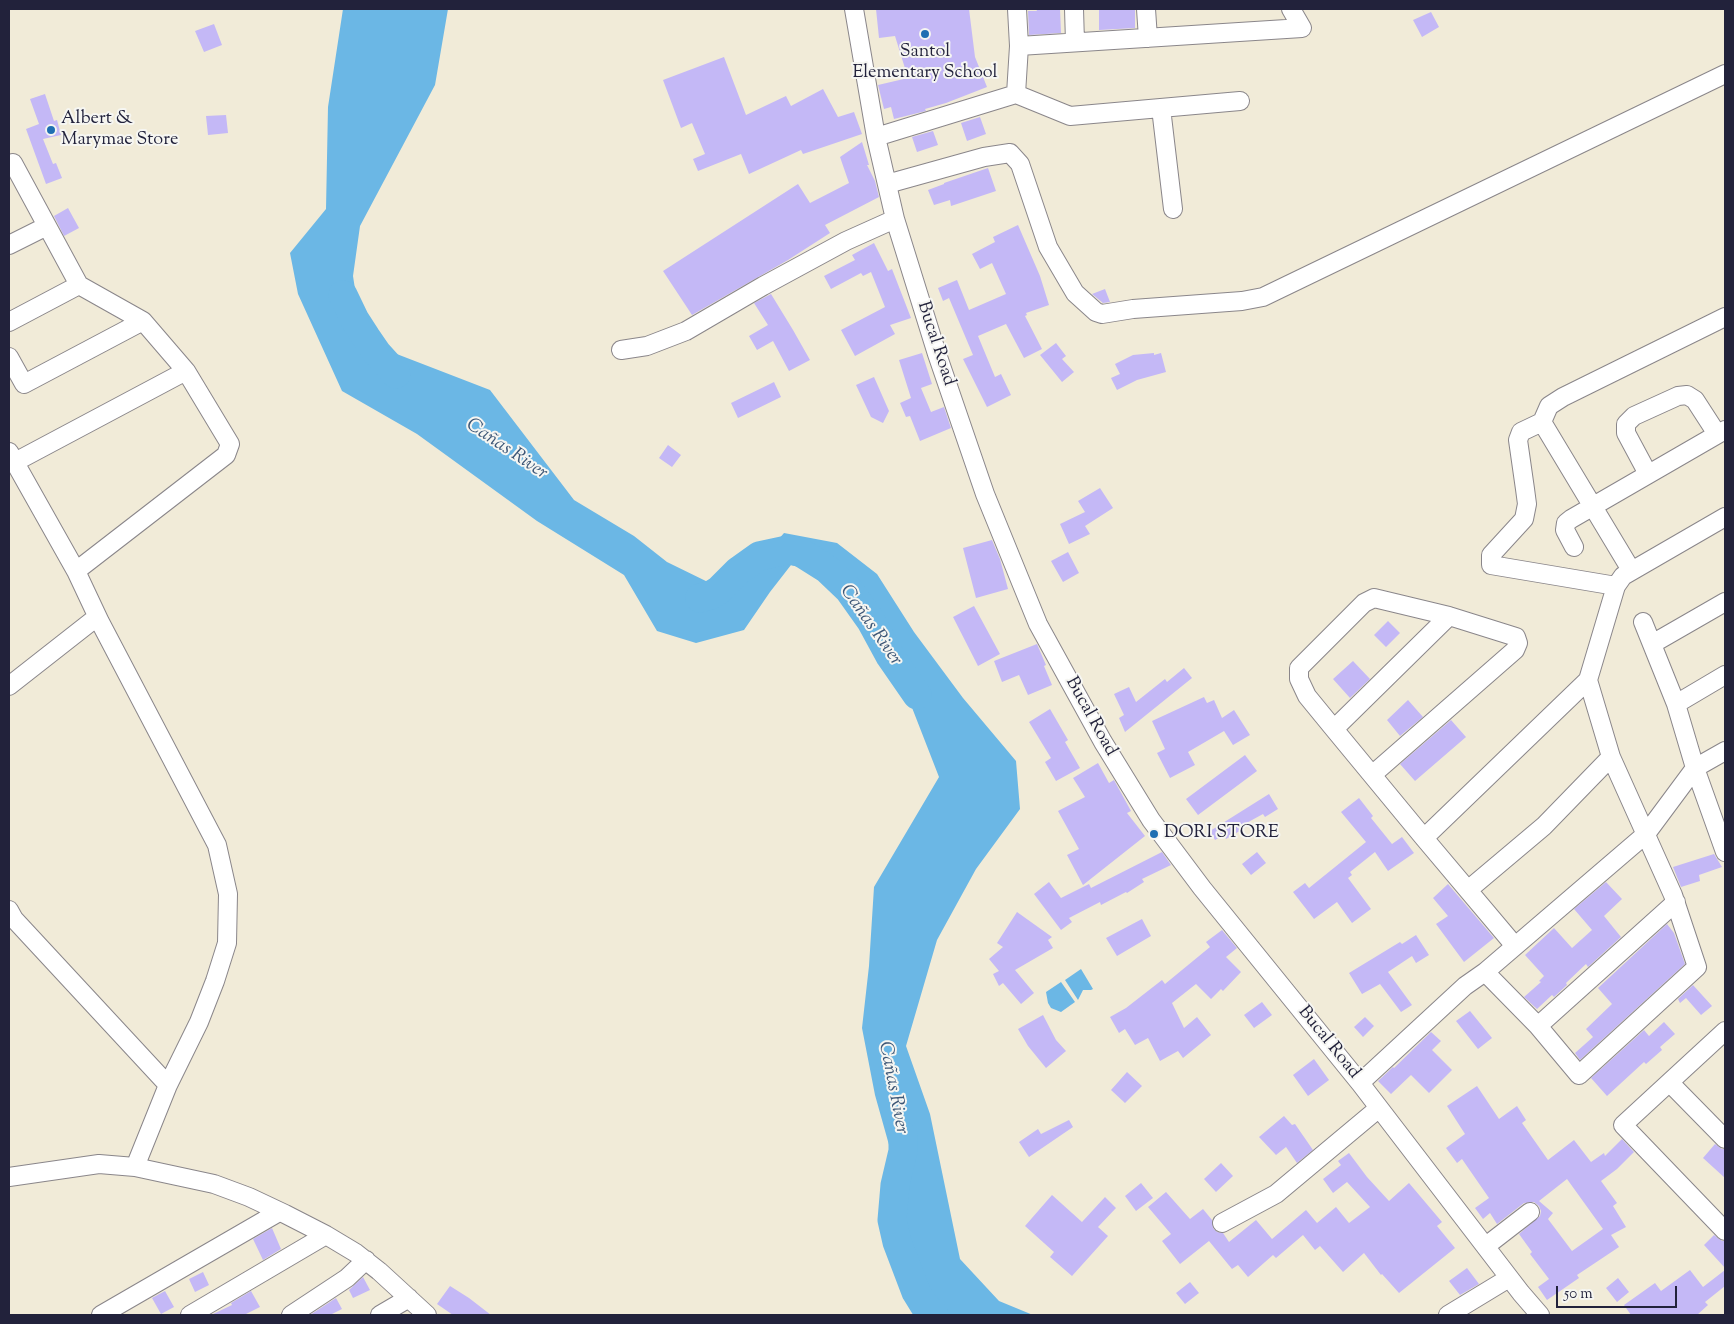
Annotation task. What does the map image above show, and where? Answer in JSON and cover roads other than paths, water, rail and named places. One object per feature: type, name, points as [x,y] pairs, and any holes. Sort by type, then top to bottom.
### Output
[{"type":"street","name":"Bucal Road","points":[[854,9],[876,137],[895,219],[937,354],[985,494],[1043,632],[1103,742],[1151,820],[1202,888],[1360,1083],[1509,1278],[1540,1315]]},
{"type":"street","points":[[1016,94],[1019,46],[1017,9]]},
{"type":"street","points":[[1074,9],[1075,42]]},
{"type":"street","points":[[1146,9],[1148,38]]},
{"type":"street","points":[[1019,46],[1302,28],[1291,9]]},
{"type":"street","points":[[887,184],[1010,152],[1020,164],[1048,247],[1075,293],[1096,312],[1102,314],[1133,309],[1242,301],[1263,297],[1725,74]]},
{"type":"street","points":[[876,137],[1016,94],[1070,116],[1240,101]]},
{"type":"street","points":[[1161,108],[1173,209]]},
{"type":"street","points":[[10,162],[78,285],[143,322],[186,371],[230,444],[226,455],[76,571]]},
{"type":"street","points":[[621,350],[648,346],[686,331],[846,241],[895,219]]},
{"type":"street","points":[[9,245],[47,226]]},
{"type":"street","points":[[9,322],[78,285]]},
{"type":"street","points":[[1616,586],[1491,565],[1491,555],[1524,519],[1527,504],[1518,440],[1521,432],[1542,422],[1549,406],[1563,397],[1724,320]]},
{"type":"street","points":[[9,358],[24,384],[143,322]]},
{"type":"street","points":[[135,1167],[168,1085],[199,1022],[215,981],[227,942],[228,894],[217,845],[97,616],[76,571],[12,457],[186,371]]},
{"type":"street","points":[[1574,547],[1565,530],[1566,523],[1721,432],[1695,400],[1687,395],[1678,396],[1634,416],[1626,424],[1626,433],[1648,474]]},
{"type":"street","points":[[1542,422],[1631,570]]},
{"type":"street","points":[[1424,838],[1588,680],[1616,586],[1623,576],[1725,517]]},
{"type":"street","points":[[1372,775],[1516,650],[1518,643],[1516,637],[1449,616],[1374,598],[1364,603],[1299,668],[1298,679],[1307,696],[1334,730],[1515,946]]},
{"type":"street","points":[[1652,644],[1725,602]]},
{"type":"street","points":[[9,686],[97,616]]},
{"type":"street","points":[[1334,730],[1449,616]]},
{"type":"street","points":[[1644,622],[1676,704],[1695,768],[1725,852]]},
{"type":"street","points":[[1676,704],[1725,675]]},
{"type":"street","points":[[1486,972],[1538,1026],[1579,1075],[1697,968],[1676,902],[1611,757],[1588,680]]},
{"type":"street","points":[[1360,1083],[1465,986],[1486,972],[1646,834],[1695,768],[1725,751]]},
{"type":"street","points":[[1468,890],[1544,826],[1611,757]]},
{"type":"street","points":[[1538,1026],[1676,902]]},
{"type":"street","points":[[9,910],[14,919],[168,1085]]},
{"type":"street","points":[[1725,1031],[1623,1126],[1725,1231]]},
{"type":"street","points":[[1670,1083],[1725,1139]]},
{"type":"street","points":[[1222,1223],[1276,1194],[1379,1108]]},
{"type":"street","points":[[9,1177],[99,1164],[135,1167],[214,1184],[249,1198],[326,1235],[366,1260],[427,1315]]},
{"type":"street","points":[[101,1315],[279,1212]]},
{"type":"street","points":[[1486,1246],[1530,1212]]},
{"type":"street","points":[[190,1315],[326,1235]]},
{"type":"street","points":[[291,1315],[348,1278],[366,1260]]},
{"type":"street","points":[[1448,1315],[1509,1278]]},
{"type":"street","points":[[380,1315],[409,1298]]},
{"type":"water","points":[[343,9],[448,9],[435,85],[360,226],[353,276],[363,341],[490,390],[574,500],[634,536],[667,562],[714,585],[751,571],[784,533],[837,543],[877,574],[914,632],[963,698],[1016,761],[1020,809],[976,869],[937,940],[906,1046],[930,1114],[960,1259],[999,1301],[1033,1315],[931,1315],[912,1277],[897,1229],[898,1177],[875,1095],[862,1028],[869,966],[874,887],[939,777],[874,610],[817,572],[791,565],[744,630],[696,643],[657,631],[624,575],[537,521],[417,434],[342,391],[298,294],[290,253],[326,209],[328,107]]},
{"type":"water","points":[[1081,969],[1093,989],[1083,990],[1078,1000],[1065,980]]},
{"type":"water","points":[[1061,982],[1075,1002],[1061,1012],[1051,1008],[1046,992]]},
{"type":"waterway","name":"Cañas River","points":[[343,295],[366,337],[377,353],[396,374]]},
{"type":"waterway","name":"Cañas River","points":[[700,598],[711,595],[719,590],[738,571],[759,556],[787,550],[800,552],[827,569],[849,590],[871,621],[890,656],[917,695]]},
{"type":"waterway","name":"Cañas River","points":[[903,1136],[903,1151],[895,1185],[892,1220],[897,1242],[916,1292],[924,1305],[934,1315]]},
{"type":"place","name":"Santol Elementary School","points":[[925,34]]},
{"type":"place","name":"Albert & Marymae Store","points":[[51,130]]},
{"type":"place","name":"DORI STORE","points":[[1154,834]]}]
